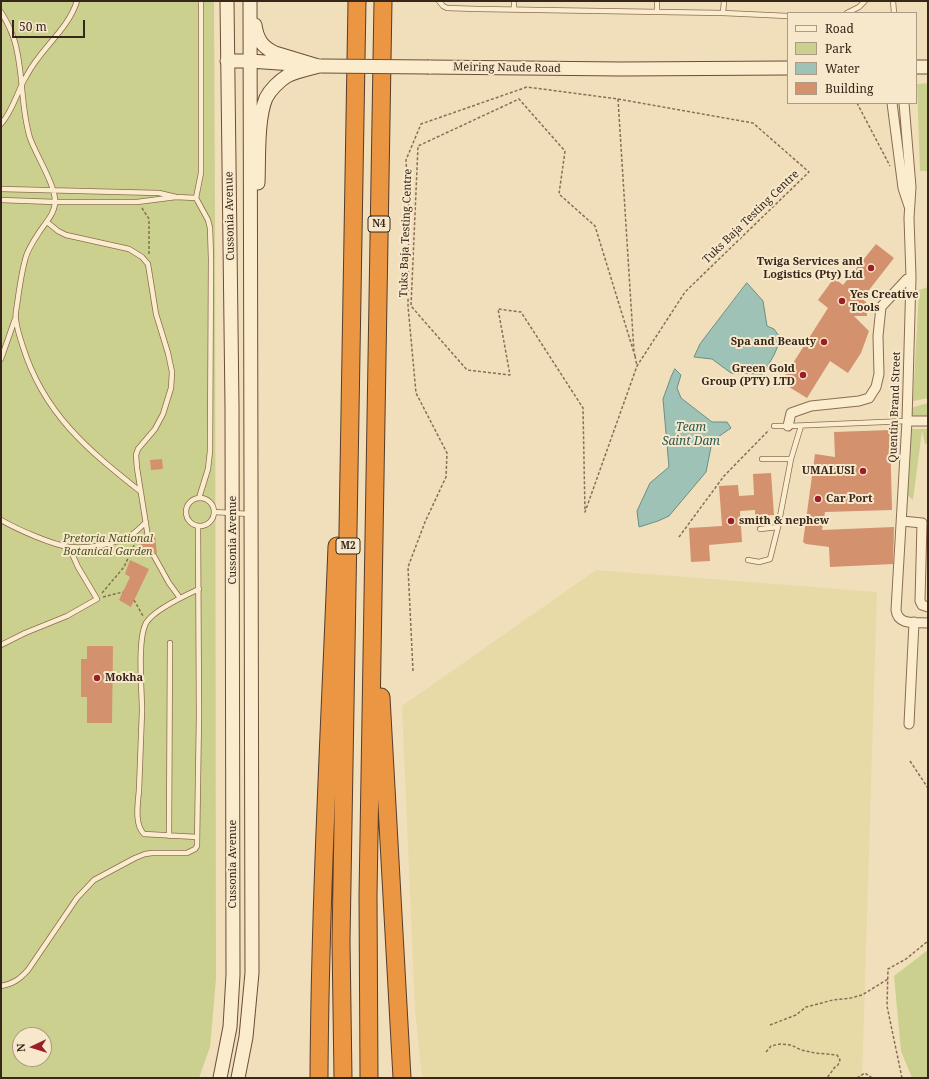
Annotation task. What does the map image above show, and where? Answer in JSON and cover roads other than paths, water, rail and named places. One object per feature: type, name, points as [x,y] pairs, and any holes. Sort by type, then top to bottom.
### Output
[{"type":"highway","name":"N4","points":[[375,447],[383,1]]},
{"type":"highway","name":"M2","points":[[343,1078],[342,934],[357,8]]},
{"type":"highway","points":[[320,1078],[320,978],[342,419],[348,103],[352,48],[357,8]]},
{"type":"highway","name":"M2","points":[[369,1078],[368,895],[375,447]]},
{"type":"highway","points":[[375,447],[378,503],[378,599],[382,709],[402,1078]]},
{"type":"highway","points":[[312,1078],[314,1018],[320,978]]},
{"type":"main road","name":"Cussonia Avenue","points":[[220,1078],[229,1034],[232,1002],[233,514],[232,325],[227,1]]},
{"type":"main road","name":"Cussonia Avenue","points":[[238,1078],[246,1037],[252,973],[250,514],[251,1]]},
{"type":"main road","points":[[251,1],[256,34],[261,43],[275,53],[320,66]]},
{"type":"main road","name":"Meiring Naude Road","points":[[227,61],[250,61],[320,66],[621,70],[787,68]]},
{"type":"main road","points":[[250,210],[255,202],[258,189],[261,119],[266,99],[269,93],[285,77],[296,72],[320,66]]},
{"type":"main road","points":[[917,67],[928,67]]},
{"type":"street","name":"Quentin Brand Street","points":[[892,104],[903,188],[909,207]]},
{"type":"street","name":"Quentin Brand Street","points":[[904,104],[910,178],[909,207],[911,277],[907,422],[896,614],[900,620],[914,622]]},
{"type":"street","points":[[788,426],[791,412],[812,406],[859,402],[870,398],[876,387],[879,374],[878,336],[881,307],[907,280]]},
{"type":"street","points":[[907,422],[928,421]]},
{"type":"street","points":[[902,521],[925,523],[920,601],[922,605],[928,607]]},
{"type":"street","points":[[909,724],[914,622],[928,623]]},
{"type":"lane","points":[[1,124],[11,111],[27,74],[70,17],[77,1]]},
{"type":"lane","points":[[199,498],[208,469],[210,451],[211,259],[210,228],[208,220],[196,198],[202,162],[201,1]]},
{"type":"lane","points":[[440,1],[446,8],[724,13],[787,16]]},
{"type":"lane","points":[[514,1],[514,10]]},
{"type":"lane","points":[[657,1],[657,12]]},
{"type":"lane","points":[[724,1],[724,13]]},
{"type":"lane","points":[[849,12],[859,7],[866,1]]},
{"type":"lane","points":[[893,1],[894,12]]},
{"type":"lane","points":[[1,12],[14,38],[18,55],[25,117],[30,136],[37,156],[54,190],[55,202],[52,213],[34,239],[25,259],[20,281],[15,319],[1,359]]},
{"type":"lane","points":[[1,189],[159,193],[176,197]]},
{"type":"lane","points":[[1,200],[55,202],[137,202],[176,197],[196,198]]},
{"type":"lane","points":[[46,222],[66,235],[129,249],[142,256],[148,264],[156,314],[172,372],[171,388],[163,414],[155,429],[138,449],[136,455],[148,537]]},
{"type":"lane","points":[[15,319],[32,373],[42,392],[53,408],[66,425],[88,448],[141,492]]},
{"type":"lane","points":[[774,426],[907,422]]},
{"type":"lane","points":[[748,560],[759,562],[770,559],[778,527],[791,459],[801,426]]},
{"type":"lane","points":[[762,459],[791,459]]},
{"type":"lane","points":[[199,498],[205,499],[213,506],[213,518],[204,526],[198,526],[189,521],[186,511],[190,502],[199,498]]},
{"type":"lane","points":[[214,512],[250,514]]},
{"type":"lane","points":[[1,520],[29,533],[69,547],[98,545],[121,540],[133,533],[146,522]]},
{"type":"lane","points":[[1,986],[22,978],[35,963],[77,898],[94,880],[145,854],[187,853],[192,852],[197,846],[199,715],[198,526]]},
{"type":"lane","points":[[760,529],[778,527]]},
{"type":"lane","points":[[1,645],[25,632],[67,616],[97,599],[81,573],[69,547]]},
{"type":"lane","points":[[154,556],[180,598]]},
{"type":"lane","points":[[197,837],[144,834],[139,828],[138,822],[142,712],[141,642],[146,623],[151,616],[199,588]]},
{"type":"lane","points":[[169,836],[170,643]]},
{"type":"water","points":[[747,283],[763,301],[767,326],[774,329],[781,339],[763,374],[731,373],[712,359],[694,357],[700,344]]},
{"type":"water","name":"Team Saint Dam","points":[[675,369],[681,375],[677,388],[681,398],[712,422],[727,422],[731,428],[718,437],[711,447],[706,472],[669,516],[639,527],[637,511],[650,483],[669,467],[663,399]]},
{"type":"place","name":"Twiga Services and Logistics (Pty) Ltd","points":[[871,268]]},
{"type":"place","name":"Yes Creative Tools","points":[[842,301]]},
{"type":"place","name":"Spa and Beauty","points":[[824,342]]},
{"type":"place","name":"Green Gold Group (PTY) LTD","points":[[803,375]]},
{"type":"place","name":"UMALUSI","points":[[863,471]]},
{"type":"place","name":"Car Port","points":[[818,499]]},
{"type":"place","name":"smith & nephew","points":[[731,521]]},
{"type":"place","name":"Mokha","points":[[97,678]]},
{"type":"park label","name":"Pretoria National Botanical Garden","points":[[108,545]]}]
